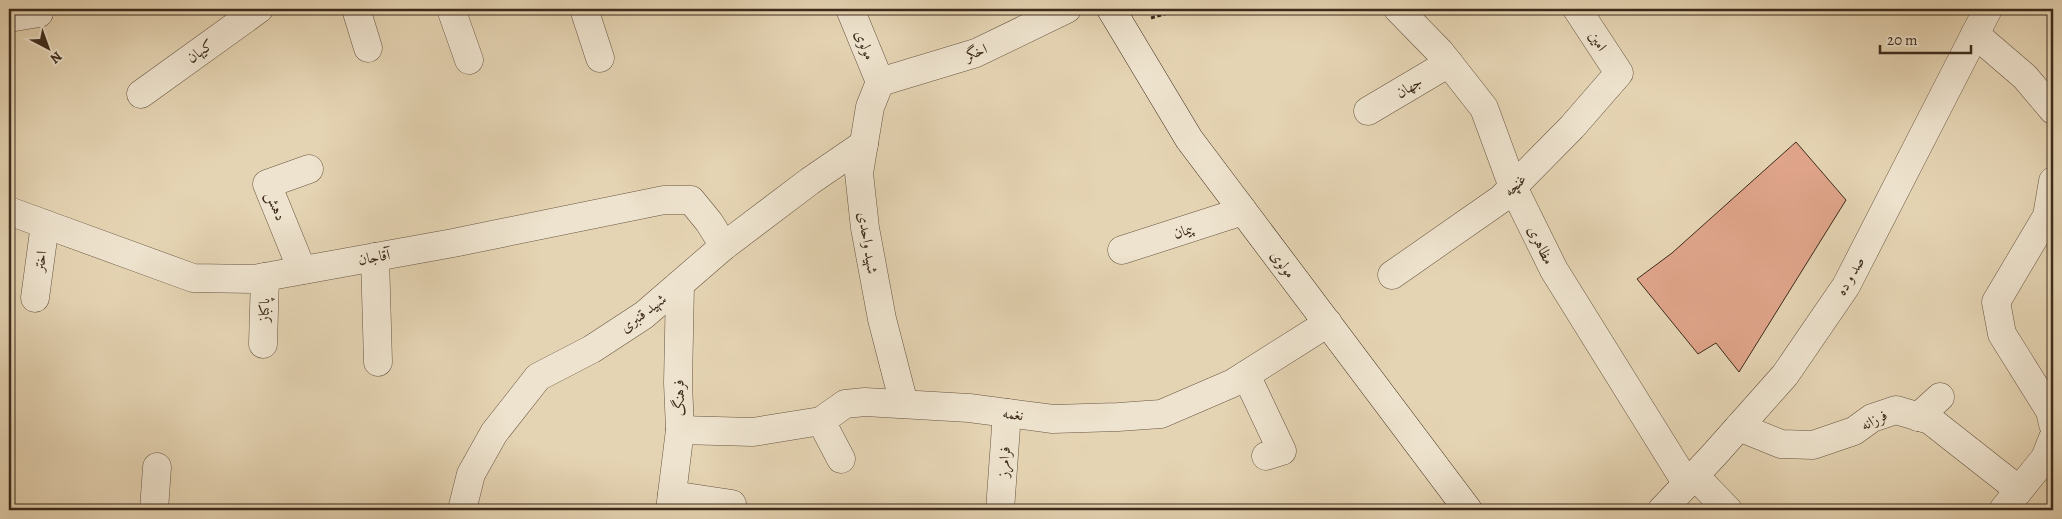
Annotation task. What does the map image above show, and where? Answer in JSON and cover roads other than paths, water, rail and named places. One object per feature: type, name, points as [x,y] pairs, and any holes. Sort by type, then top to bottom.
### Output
[{"type":"street","name":"کیهان","points":[[141,94],[259,9]]},
{"type":"street","points":[[356,9],[368,48]]},
{"type":"street","points":[[451,9],[469,60]]},
{"type":"street","points":[[584,9],[600,58]]},
{"type":"street","name":"مولوی","points":[[850,9],[880,82]]},
{"type":"street","name":"اخگر","points":[[880,82],[976,54],[1067,9]]},
{"type":"street","name":"مولوی","points":[[1111,9],[1189,139],[1468,510]]},
{"type":"street","name":"مظاهری","points":[[1398,9],[1449,63],[1484,108],[1513,187],[1554,270],[1691,480],[1728,510]]},
{"type":"street","name":"امین","points":[[1578,9],[1620,73]]},
{"type":"street","name":"صد و ده","points":[[1662,510],[1739,428],[1785,375],[1846,286],[1988,9]]},
{"type":"street","points":[[9,18],[39,13]]},
{"type":"street","points":[[1975,34],[2025,77],[2053,110]]},
{"type":"street","name":"جهان","points":[[1368,111],[1449,63]]},
{"type":"street","name":"غنچه","points":[[1392,275],[1501,199],[1572,127],[1620,73]]},
{"type":"street","name":"شهید واحدی","points":[[880,82],[870,107],[859,173],[865,228],[882,319],[904,404]]},
{"type":"street","name":"شهید قنبری","points":[[462,510],[471,474],[494,433],[538,377],[592,349],[636,320],[680,285],[724,246],[810,181],[864,144]]},
{"type":"street","name":"دهش","points":[[302,270],[267,184],[309,168]]},
{"type":"street","points":[[2053,181],[2047,216],[1996,302],[2002,334],[2050,411],[2053,424]]},
{"type":"street","name":"آقاجان","points":[[9,211],[193,278],[254,279],[664,200],[691,200],[724,246]]},
{"type":"street","name":"پیمان","points":[[1122,250],[1243,211]]},
{"type":"street","name":"اختر","points":[[34,298],[45,224]]},
{"type":"street","points":[[375,257],[378,362]]},
{"type":"street","name":"پاکباز","points":[[263,344],[265,277]]},
{"type":"street","name":"فرهنگ","points":[[671,503],[680,430],[678,383],[680,285]]},
{"type":"street","name":"نغمه","points":[[680,430],[753,432],[821,421],[845,404],[865,402],[969,408],[1053,419],[1118,418],[1162,414],[1232,383],[1328,322]]},
{"type":"street","points":[[1246,375],[1282,451],[1266,456]]},
{"type":"street","points":[[1918,417],[1940,397]]},
{"type":"street","name":"فرزانه","points":[[1739,428],[1781,444],[1814,445],[1854,430],[1872,418],[1896,410],[1930,420],[2011,500],[2046,458],[2053,438]]},
{"type":"street","name":"فرامرز","points":[[1000,510],[1007,414]]},
{"type":"street","points":[[821,421],[841,459]]},
{"type":"street","points":[[154,510],[157,467]]},
{"type":"street","points":[[671,503],[732,504]]}]
